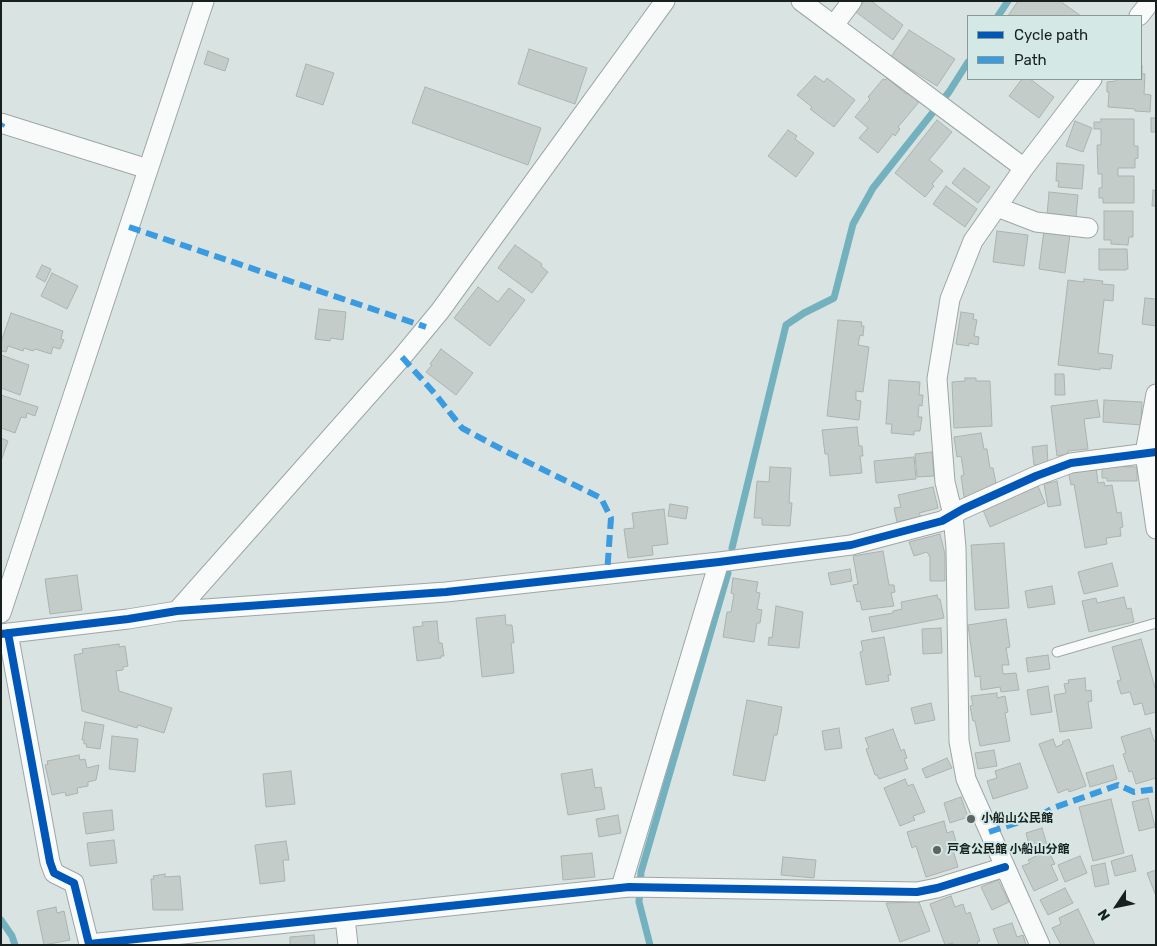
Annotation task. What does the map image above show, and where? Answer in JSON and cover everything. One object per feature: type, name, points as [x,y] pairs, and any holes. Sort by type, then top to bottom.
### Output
[{"type":"street","points":[[1,613],[204,1]]},
{"type":"street","points":[[177,611],[402,358],[440,311],[665,1]]},
{"type":"street","points":[[801,1],[1024,168]]},
{"type":"street","points":[[834,25],[852,1]]},
{"type":"street","points":[[1040,945],[966,780],[959,741],[956,548],[953,515],[946,482],[937,379],[950,299],[972,241],[1024,168],[1091,80]]},
{"type":"street","points":[[1,123],[148,169]]},
{"type":"street","points":[[996,207],[1036,222],[1088,228]]},
{"type":"street","points":[[1156,394],[1150,452],[1156,529]]},
{"type":"street","points":[[1005,867],[917,892],[625,887],[89,944],[74,883],[54,873],[50,862],[5,634],[177,611],[446,592],[719,562],[851,545],[942,521],[963,509],[1036,476],[1071,464],[1150,452]]},
{"type":"street","points":[[625,887],[719,562]]},
{"type":"street","points":[[345,918],[348,945]]},
{"type":"lane","points":[[1057,652],[1156,623]]},
{"type":"building","points":[[864,1],[871,1],[903,25],[893,40],[856,12]]},
{"type":"building","points":[[1018,1],[1060,1],[1080,15],[1009,15]]},
{"type":"building","points":[[909,30],[955,59],[937,86],[891,57]]},
{"type":"building","points":[[529,49],[587,68],[575,104],[518,84]]},
{"type":"building","points":[[208,51],[229,59],[225,71],[204,64]]},
{"type":"building","points":[[306,64],[334,73],[323,105],[296,96]]},
{"type":"building","points":[[1142,74],[1145,74],[1144,94],[1151,95],[1150,112],[1108,107],[1109,92],[1107,92],[1107,82],[1142,80]]},
{"type":"building","points":[[815,76],[824,82],[827,78],[855,100],[834,127],[810,109],[812,107],[797,95]]},
{"type":"building","points":[[887,78],[919,102],[898,127],[900,129],[895,136],[893,134],[878,153],[859,138],[868,128],[855,117],[870,99],[868,97],[883,79]]},
{"type":"building","points":[[1021,80],[1031,80],[1054,97],[1039,118],[1009,96]]},
{"type":"building","points":[[425,87],[541,128],[528,165],[412,123]]},
{"type":"building","points":[[1151,118],[1156,118],[1156,132],[1151,132]]},
{"type":"building","points":[[1101,119],[1134,119],[1134,146],[1138,146],[1138,158],[1135,159],[1135,168],[1118,168],[1118,176],[1134,176],[1134,203],[1103,203],[1103,198],[1099,198],[1099,188],[1102,188],[1102,174],[1098,174],[1097,145],[1101,145],[1101,129],[1094,129],[1094,122],[1101,122]]},
{"type":"building","points":[[937,120],[952,132],[929,160],[943,171],[932,184],[934,186],[925,197],[895,173]]},
{"type":"building","points":[[1075,121],[1092,128],[1083,152],[1066,146]]},
{"type":"building","points":[[788,130],[797,136],[795,139],[814,153],[796,177],[768,156]]},
{"type":"building","points":[[1057,163],[1084,165],[1082,189],[1058,187],[1059,181],[1056,181]]},
{"type":"building","points":[[964,168],[990,187],[978,203],[952,183]]},
{"type":"building","points":[[946,186],[977,209],[965,227],[933,204]]},
{"type":"building","points":[[1153,190],[1156,191],[1156,206],[1152,206]]},
{"type":"building","points":[[1049,192],[1078,195],[1076,217],[1047,215]]},
{"type":"building","points":[[1104,211],[1133,211],[1133,237],[1129,237],[1128,245],[1111,244],[1111,240],[1104,240]]},
{"type":"building","points":[[1044,230],[1070,234],[1065,273],[1039,269]]},
{"type":"building","points":[[997,231],[1028,235],[1024,266],[993,262]]},
{"type":"building","points":[[515,245],[542,264],[541,266],[548,272],[532,293],[498,268]]},
{"type":"building","points":[[1099,249],[1127,249],[1128,269],[1099,270]]},
{"type":"building","points":[[42,265],[51,269],[45,282],[36,277]]},
{"type":"building","points":[[52,273],[78,286],[67,309],[41,296]]},
{"type":"building","points":[[1084,279],[1103,281],[1102,284],[1114,285],[1113,301],[1104,300],[1098,353],[1113,355],[1111,369],[1100,368],[1100,370],[1058,365],[1068,280],[1084,282]]},
{"type":"building","points":[[478,287],[498,302],[509,288],[525,300],[490,346],[454,318]]},
{"type":"building","points":[[1145,298],[1156,299],[1156,326],[1142,324]]},
{"type":"building","points":[[319,309],[346,312],[343,340],[331,338],[330,341],[315,339]]},
{"type":"building","points":[[961,312],[974,314],[973,319],[977,320],[974,336],[979,337],[978,345],[969,343],[969,346],[956,344]]},
{"type":"building","points":[[11,313],[63,331],[61,339],[64,340],[60,349],[53,347],[51,354],[35,349],[33,351],[24,348],[23,351],[8,346],[6,352],[1,351],[1,342]]},
{"type":"building","points":[[838,320],[862,322],[861,326],[864,326],[863,336],[860,335],[858,345],[869,347],[863,392],[856,391],[856,400],[861,401],[859,420],[827,416]]},
{"type":"building","points":[[441,349],[473,373],[456,395],[426,372]]},
{"type":"building","points":[[1,355],[29,365],[20,395],[1,388]]},
{"type":"building","points":[[1055,374],[1064,374],[1065,395],[1055,395]]},
{"type":"building","points":[[965,378],[976,378],[976,381],[990,381],[992,426],[954,428],[952,382],[965,381]]},
{"type":"building","points":[[889,380],[920,382],[919,395],[923,395],[922,406],[919,405],[918,417],[922,417],[920,431],[914,431],[914,435],[891,433],[892,424],[886,424]]},
{"type":"building","points":[[1,395],[38,407],[35,416],[27,413],[26,418],[21,417],[15,433],[1,428]]},
{"type":"building","points":[[1097,400],[1100,417],[1084,419],[1088,449],[1068,451],[1068,454],[1057,456],[1051,406]]},
{"type":"building","points":[[1104,400],[1142,402],[1141,425],[1103,422]]},
{"type":"building","points":[[857,427],[859,446],[862,446],[863,456],[860,456],[862,473],[830,476],[828,454],[825,454],[822,430]]},
{"type":"building","points":[[981,433],[984,449],[987,449],[990,468],[993,468],[996,483],[974,496],[964,497],[961,476],[964,475],[961,456],[957,457],[954,437]]},
{"type":"building","points":[[1,438],[8,441],[1,461]]},
{"type":"building","points":[[1047,445],[1048,464],[1034,465],[1032,447]]},
{"type":"building","points":[[932,452],[934,476],[917,477],[915,454]]},
{"type":"building","points":[[914,457],[916,479],[876,483],[874,461]]},
{"type":"building","points":[[1102,466],[1137,467],[1137,481],[1107,481],[1107,478],[1102,478]]},
{"type":"building","points":[[770,467],[791,468],[789,503],[792,503],[790,526],[762,525],[762,518],[754,518],[757,481],[769,482]]},
{"type":"building","points":[[1096,467],[1098,483],[1104,482],[1105,486],[1112,485],[1117,513],[1121,512],[1123,527],[1120,528],[1121,536],[1106,538],[1107,544],[1085,548],[1074,484],[1071,485],[1068,471]]},
{"type":"building","points":[[1057,481],[1061,505],[1048,507],[1044,484]]},
{"type":"building","points":[[1038,486],[1045,503],[990,527],[983,510]]},
{"type":"building","points":[[933,487],[938,508],[919,513],[921,517],[897,522],[894,508],[901,507],[898,495]]},
{"type":"building","points":[[670,504],[688,507],[686,519],[668,516]]},
{"type":"building","points":[[664,509],[668,544],[652,546],[653,555],[628,558],[624,529],[634,528],[632,513]]},
{"type":"building","points":[[940,534],[945,554],[945,581],[930,581],[930,557],[927,552],[914,556],[909,542]]},
{"type":"building","points":[[1004,543],[1009,608],[975,610],[971,545]]},
{"type":"building","points":[[883,551],[889,585],[894,585],[895,592],[891,593],[894,606],[862,610],[860,601],[857,602],[853,585],[858,584],[853,556]]},
{"type":"building","points":[[1112,563],[1118,586],[1084,594],[1078,572]]},
{"type":"building","points":[[850,569],[852,581],[831,585],[828,573]]},
{"type":"building","points":[[77,575],[82,610],[50,614],[45,579]]},
{"type":"building","points":[[733,578],[758,582],[756,592],[760,593],[757,609],[762,610],[760,623],[757,623],[754,642],[723,637],[727,612],[731,612],[734,594],[731,593]]},
{"type":"building","points":[[1052,586],[1055,604],[1028,608],[1025,591]]},
{"type":"building","points":[[937,595],[938,599],[940,599],[944,618],[872,632],[869,617],[893,613],[893,611],[902,609],[901,602]]},
{"type":"building","points":[[1124,597],[1127,609],[1131,608],[1134,622],[1089,632],[1082,601],[1096,598],[1097,603]]},
{"type":"building","points":[[776,606],[803,612],[799,648],[768,645],[769,637],[772,638]]},
{"type":"building","points":[[505,615],[506,625],[512,625],[514,643],[511,643],[514,673],[482,677],[476,618]]},
{"type":"building","points":[[1006,619],[1010,647],[1006,648],[1009,665],[1002,665],[1003,674],[1016,673],[1019,690],[1001,692],[1000,687],[981,690],[980,676],[975,677],[968,625]]},
{"type":"building","points":[[437,621],[439,643],[442,643],[444,656],[417,661],[413,627],[423,626],[422,622]]},
{"type":"building","points":[[941,628],[942,653],[923,654],[922,629]]},
{"type":"building","points":[[884,637],[891,675],[888,675],[889,681],[866,685],[860,652],[863,651],[861,641]]},
{"type":"building","points":[[1141,639],[1156,691],[1156,712],[1145,715],[1142,703],[1134,705],[1130,692],[1121,694],[1117,681],[1121,680],[1112,647]]},
{"type":"building","points":[[119,644],[119,647],[125,646],[128,666],[123,667],[123,670],[116,671],[119,691],[172,708],[164,733],[138,725],[137,728],[82,711],[74,655],[83,653],[82,649]]},
{"type":"building","points":[[1048,655],[1050,669],[1028,672],[1026,658]]},
{"type":"building","points":[[1085,678],[1086,691],[1091,690],[1092,701],[1088,702],[1092,728],[1060,732],[1054,695],[1066,693],[1064,684],[1069,683],[1068,680]]},
{"type":"building","points":[[1048,686],[1052,712],[1031,715],[1027,690]]},
{"type":"building","points":[[997,693],[997,698],[1005,696],[1008,712],[1005,713],[1010,741],[980,746],[970,706],[973,705],[971,696]]},
{"type":"building","points":[[747,700],[782,707],[777,735],[774,735],[765,781],[733,775]]},
{"type":"building","points":[[931,703],[935,720],[915,724],[911,708]]},
{"type":"building","points":[[85,722],[104,725],[100,749],[86,747],[87,744],[84,744],[84,740],[82,740]]},
{"type":"building","points":[[839,728],[842,748],[825,750],[822,731]]},
{"type":"building","points":[[1150,728],[1154,741],[1156,740],[1156,778],[1136,784],[1132,771],[1129,772],[1123,754],[1126,753],[1121,737]]},
{"type":"building","points":[[893,729],[901,751],[904,749],[907,758],[904,759],[908,769],[879,779],[875,775],[866,749],[869,748],[865,738]]},
{"type":"building","points":[[112,736],[138,739],[135,772],[109,769]]},
{"type":"building","points":[[1053,739],[1056,747],[1069,739],[1086,786],[1069,792],[1068,789],[1058,793],[1039,744]]},
{"type":"building","points":[[994,750],[997,766],[978,769],[975,753]]},
{"type":"building","points":[[79,755],[80,760],[85,759],[87,768],[99,765],[96,780],[88,782],[88,786],[77,788],[78,793],[66,796],[65,792],[52,795],[45,765],[48,764],[47,761]]},
{"type":"building","points":[[947,758],[952,768],[926,778],[922,769]]},
{"type":"building","points":[[1020,763],[1028,788],[993,799],[987,781],[997,778],[995,771]]},
{"type":"building","points":[[1113,765],[1117,779],[1090,787],[1086,773]]},
{"type":"building","points":[[592,769],[595,788],[601,787],[605,809],[568,815],[561,774]]},
{"type":"building","points":[[291,771],[295,804],[266,807],[263,774]]},
{"type":"building","points":[[905,779],[908,786],[913,784],[925,812],[913,816],[915,820],[900,826],[884,788]]},
{"type":"building","points":[[961,797],[968,817],[950,823],[944,803]]},
{"type":"building","points":[[1148,798],[1155,827],[1139,831],[1132,802]]},
{"type":"building","points":[[1111,799],[1124,853],[1093,861],[1079,807]]},
{"type":"building","points":[[112,810],[114,830],[86,834],[83,813]]},
{"type":"building","points":[[618,815],[621,833],[599,837],[596,819]]},
{"type":"building","name":"戸倉公民館 小船山分館","points":[[944,821],[947,833],[953,831],[958,849],[953,850],[958,867],[926,877],[916,846],[912,848],[907,832]]},
{"type":"building","points":[[1042,828],[1048,848],[1031,853],[1026,833]]},
{"type":"building","points":[[114,840],[117,863],[90,866],[87,843]]},
{"type":"building","points":[[286,841],[289,860],[283,860],[285,881],[260,884],[255,845]]},
{"type":"building","points":[[1048,850],[1055,864],[1051,865],[1058,880],[1034,891],[1022,866],[1030,863],[1028,860]]},
{"type":"building","points":[[592,853],[595,877],[563,880],[561,856]]},
{"type":"building","points":[[1132,855],[1136,871],[1115,876],[1111,861]]},
{"type":"building","points":[[1080,856],[1087,873],[1065,882],[1058,865]]},
{"type":"building","points":[[783,857],[816,860],[814,878],[781,875]]},
{"type":"building","points":[[1105,863],[1109,884],[1095,887],[1091,866]]},
{"type":"building","points":[[1156,870],[1156,896],[1147,873]]},
{"type":"building","points":[[165,874],[165,877],[180,876],[183,910],[153,910],[151,879],[154,879],[153,876]]},
{"type":"building","points":[[998,880],[1009,902],[992,910],[981,887]]},
{"type":"building","points":[[1065,888],[1073,903],[1048,915],[1040,900]]},
{"type":"building","points":[[951,896],[955,907],[963,904],[966,914],[970,912],[980,941],[977,942],[978,945],[953,945],[953,943],[945,945],[930,904]]},
{"type":"building","points":[[919,902],[930,931],[900,942],[886,903]]},
{"type":"building","points":[[56,907],[57,913],[64,911],[70,940],[44,945],[37,911]]},
{"type":"building","points":[[1078,909],[1095,945],[1061,945],[1052,928],[1061,924],[1059,918]]},
{"type":"building","points":[[1012,923],[1017,937],[1023,935],[1026,945],[999,945],[993,929]]},
{"type":"building","points":[[314,935],[315,945],[290,945],[290,937]]},
{"type":"waterway","points":[[999,15],[1008,1]]},
{"type":"waterway","points":[[732,548],[786,325],[804,313],[834,298],[853,224],[873,188],[949,92],[967,64]]},
{"type":"waterway","points":[[650,945],[639,902],[641,872],[728,573]]},
{"type":"waterway","points":[[1,920],[12,936],[15,945]]},
{"type":"marked path","points":[[129,227],[426,327]]},
{"type":"marked path","points":[[402,357],[462,428],[601,498],[611,518],[607,574]]},
{"type":"marked path","points":[[989,832],[1041,815],[1053,808],[1118,785],[1134,792],[1156,789]]},
{"type":"cycle path","points":[[1,634],[128,619],[177,611],[446,592],[719,562],[851,545],[942,521],[963,509],[1036,476],[1071,463],[1156,452]]},
{"type":"cycle path","points":[[8,633],[50,862],[54,873],[74,883],[89,944],[629,887],[917,892],[937,888],[1005,867]]},
{"type":"place","name":"小船山公民館","points":[[971,819]]},
{"type":"place","name":"戸倉公民館 小船山分館","points":[[937,850]]}]
